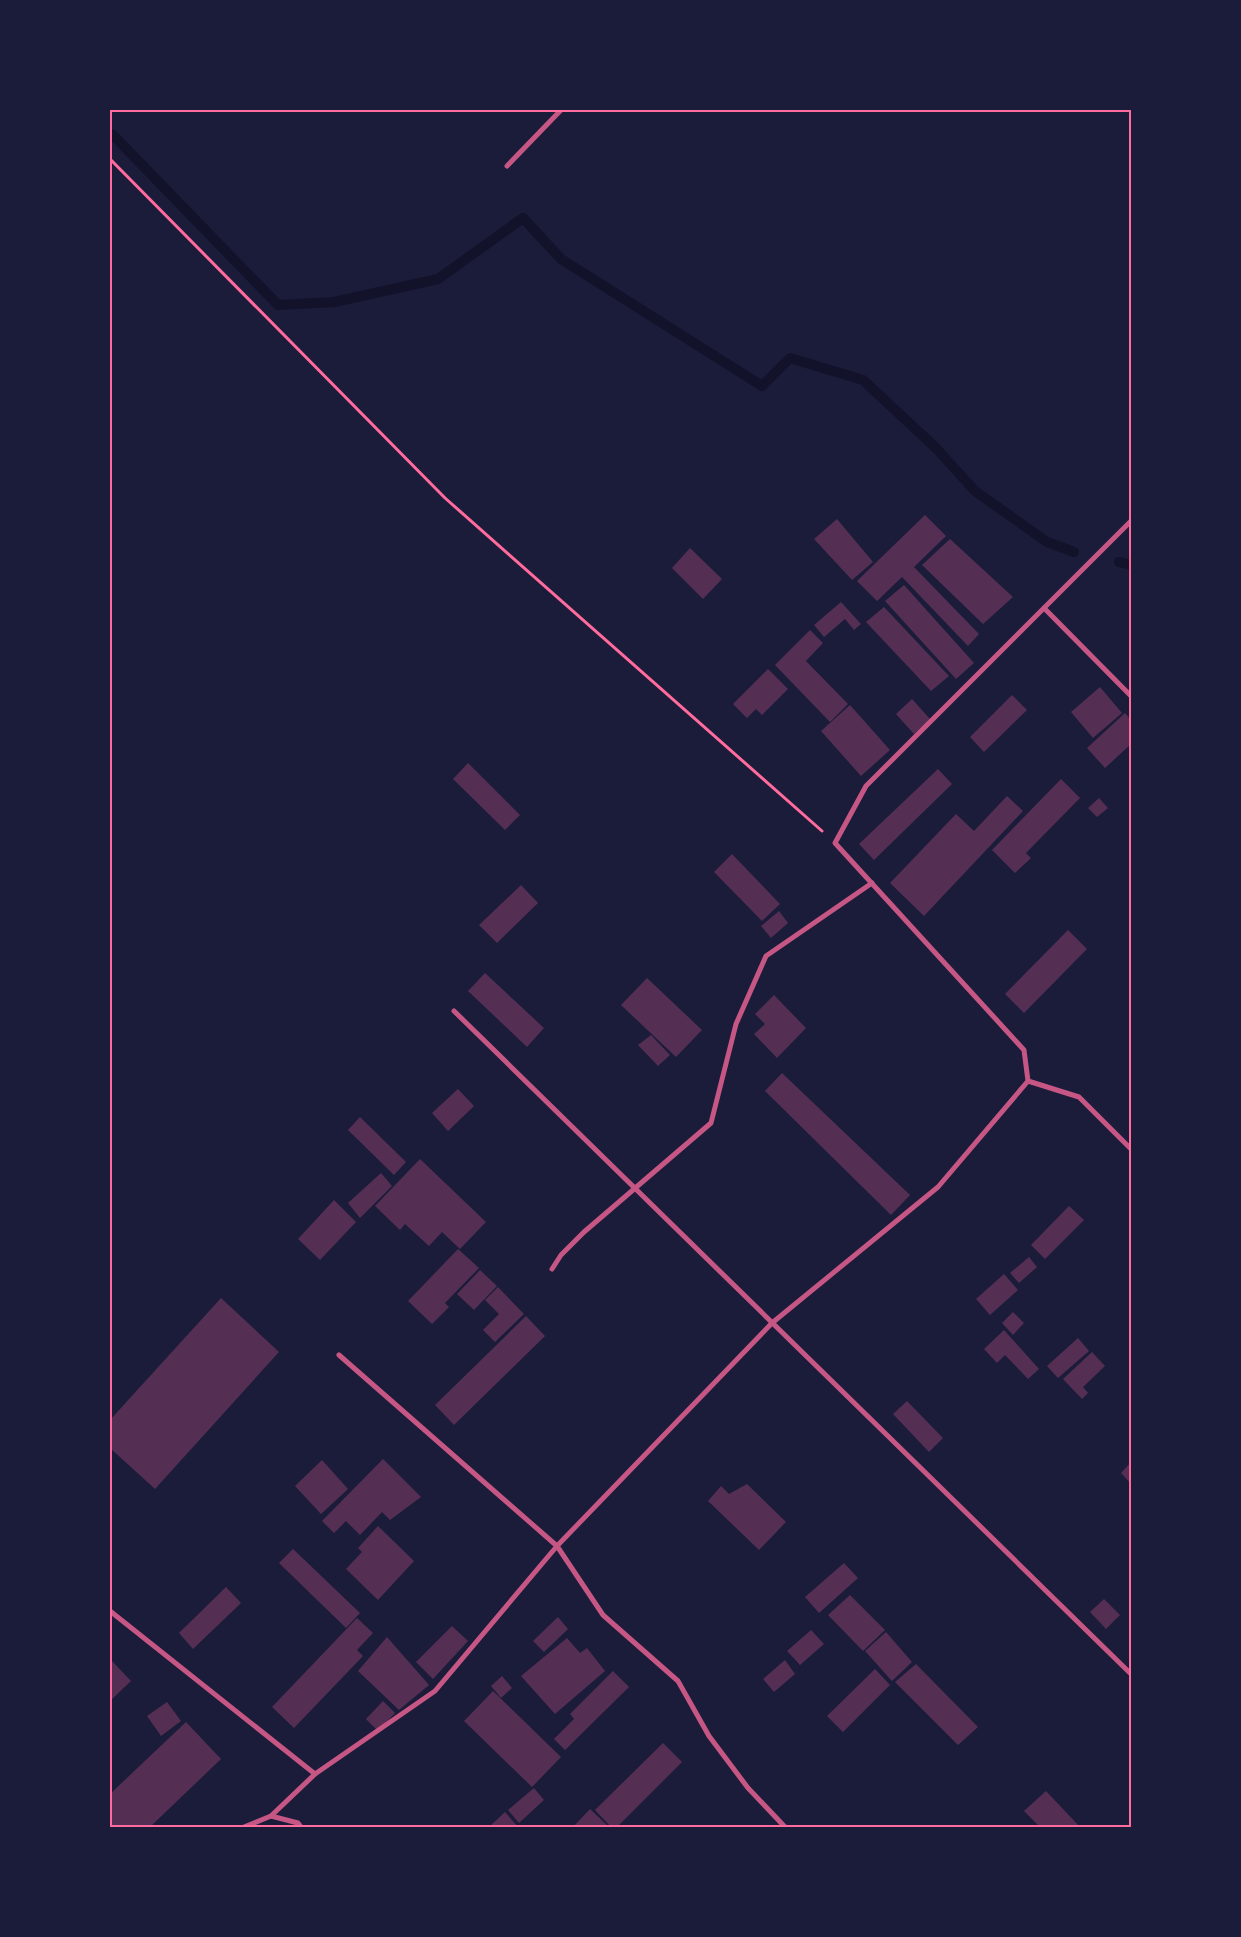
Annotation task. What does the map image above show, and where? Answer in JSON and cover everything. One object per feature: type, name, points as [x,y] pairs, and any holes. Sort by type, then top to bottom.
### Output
[{"type":"street","points":[[507,166],[561,110]]},
{"type":"street","points":[[244,1827],[271,1816],[315,1774],[435,1691],[557,1546],[772,1323],[938,1187],[1028,1080],[1024,1050],[835,843],[866,786],[1131,521]]},
{"type":"street","points":[[1044,608],[1131,696]]},
{"type":"street","points":[[552,1269],[562,1255],[584,1232],[711,1123],[736,1024],[766,956],[872,883]]},
{"type":"street","points":[[454,1011],[1131,1674]]},
{"type":"street","points":[[1028,1080],[1079,1097],[1131,1149]]},
{"type":"street","points":[[339,1355],[557,1546],[603,1614],[678,1681],[709,1736],[748,1788],[785,1827]]},
{"type":"street","points":[[110,1611],[315,1774]]},
{"type":"street","points":[[271,1816],[298,1823],[301,1827]]},
{"type":"path","points":[[110,159],[445,498],[835,843]]},
{"type":"building","points":[[925,515],[946,536],[914,567],[979,634],[968,646],[902,577],[877,601],[857,581]]},
{"type":"building","points":[[837,519],[873,562],[852,580],[814,539]]},
{"type":"building","points":[[950,539],[1013,597],[983,624],[922,565]]},
{"type":"building","points":[[690,548],[722,579],[703,599],[672,568]]},
{"type":"building","points":[[904,585],[974,663],[956,679],[885,601]]},
{"type":"building","points":[[841,602],[861,624],[854,630],[845,619],[824,637],[814,625]]},
{"type":"building","points":[[884,607],[949,676],[931,691],[866,622]]},
{"type":"building","points":[[810,630],[823,643],[806,661],[848,704],[830,722],[775,665]]},
{"type":"building","points":[[768,669],[788,689],[762,715],[756,709],[747,718],[733,704]]},
{"type":"building","points":[[1100,687],[1122,713],[1093,738],[1071,712]]},
{"type":"building","points":[[1012,695],[1027,710],[984,752],[970,737]]},
{"type":"building","points":[[912,699],[930,719],[914,734],[896,714]]},
{"type":"building","points":[[850,705],[890,750],[861,776],[821,731]]},
{"type":"building","points":[[1125,713],[1131,720],[1131,744],[1105,768],[1087,748]]},
{"type":"building","points":[[468,763],[520,815],[505,830],[453,779]]},
{"type":"building","points":[[938,769],[952,784],[874,860],[859,844]]},
{"type":"building","points":[[1061,779],[1080,798],[1026,853],[1031,858],[1015,873],[992,850]]},
{"type":"building","points":[[1007,796],[1023,811],[924,916],[890,883],[956,814],[974,831]]},
{"type":"building","points":[[1099,798],[1108,808],[1097,817],[1088,808]]},
{"type":"building","points":[[732,854],[780,904],[762,921],[714,872]]},
{"type":"building","points":[[521,885],[538,903],[497,943],[479,925]]},
{"type":"building","points":[[779,911],[788,923],[771,938],[761,926]]},
{"type":"building","points":[[1068,930],[1087,949],[1024,1013],[1005,994]]},
{"type":"building","points":[[485,973],[544,1028],[527,1047],[468,991]]},
{"type":"building","points":[[647,978],[702,1030],[676,1057],[621,1005]]},
{"type":"building","points":[[774,995],[806,1028],[777,1058],[754,1034],[765,1024],[755,1014]]},
{"type":"building","points":[[651,1035],[670,1055],[658,1066],[638,1045]]},
{"type":"building","points":[[782,1073],[910,1195],[891,1215],[765,1091]]},
{"type":"building","points":[[458,1089],[474,1106],[448,1131],[432,1113]]},
{"type":"building","points":[[360,1117],[406,1162],[394,1175],[348,1130]]},
{"type":"building","points":[[420,1159],[486,1222],[460,1249],[442,1232],[429,1246],[405,1224],[400,1230],[375,1206]]},
{"type":"building","points":[[381,1173],[392,1186],[360,1218],[348,1203]]},
{"type":"building","points":[[334,1200],[356,1222],[320,1260],[298,1239]]},
{"type":"building","points":[[1069,1206],[1084,1220],[1045,1259],[1031,1245]]},
{"type":"building","points":[[458,1249],[479,1268],[445,1303],[449,1307],[432,1324],[408,1301]]},
{"type":"building","points":[[1029,1257],[1037,1267],[1019,1283],[1010,1273]]},
{"type":"building","points":[[480,1270],[497,1286],[474,1310],[457,1294]]},
{"type":"building","points":[[1004,1274],[1018,1290],[990,1315],[976,1299]]},
{"type":"building","points":[[498,1287],[524,1314],[495,1342],[483,1330],[499,1314],[485,1300]]},
{"type":"building","points":[[221,1298],[279,1352],[155,1489],[110,1448],[110,1420]]},
{"type":"building","points":[[1013,1312],[1024,1323],[1013,1335],[1002,1323]]},
{"type":"building","points":[[526,1316],[545,1336],[454,1425],[435,1405]]},
{"type":"building","points":[[1004,1330],[1039,1369],[1028,1379],[1005,1355],[997,1363],[984,1349]]},
{"type":"building","points":[[1078,1338],[1089,1351],[1058,1378],[1047,1366]]},
{"type":"building","points":[[1092,1352],[1105,1366],[1083,1387],[1088,1393],[1082,1399],[1063,1379]]},
{"type":"building","points":[[907,1401],[943,1438],[929,1452],[893,1414]]},
{"type":"building","points":[[383,1459],[421,1497],[390,1520],[382,1512],[360,1535],[346,1521],[334,1533],[322,1521]]},
{"type":"building","points":[[322,1460],[348,1489],[321,1514],[295,1486]]},
{"type":"building","points":[[1131,1462],[1131,1484],[1121,1473]]},
{"type":"building","points":[[747,1484],[786,1522],[759,1550],[708,1501],[721,1486],[729,1494]]},
{"type":"building","points":[[378,1526],[414,1561],[378,1600],[346,1569],[362,1552],[358,1548]]},
{"type":"building","points":[[293,1549],[360,1613],[346,1628],[279,1563]]},
{"type":"building","points":[[844,1563],[858,1578],[819,1613],[805,1597]]},
{"type":"building","points":[[226,1587],[241,1603],[193,1649],[179,1633]]},
{"type":"building","points":[[850,1595],[885,1630],[863,1651],[828,1615]]},
{"type":"building","points":[[1104,1599],[1120,1615],[1106,1629],[1090,1612]]},
{"type":"building","points":[[558,1617],[568,1629],[544,1652],[533,1641]]},
{"type":"building","points":[[357,1618],[373,1633],[357,1650],[363,1656],[294,1728],[272,1707]]},
{"type":"building","points":[[452,1626],[468,1641],[433,1679],[416,1662]]},
{"type":"building","points":[[811,1630],[824,1644],[800,1665],[787,1651]]},
{"type":"building","points":[[886,1632],[912,1662],[892,1681],[865,1651]]},
{"type":"building","points":[[387,1637],[429,1685],[399,1710],[358,1671]]},
{"type":"building","points":[[567,1638],[580,1653],[587,1648],[605,1671],[555,1714],[521,1676]]},
{"type":"building","points":[[110,1659],[131,1681],[110,1701]]},
{"type":"building","points":[[785,1660],[795,1674],[774,1692],[763,1679]]},
{"type":"building","points":[[916,1664],[978,1727],[958,1745],[895,1682]]},
{"type":"building","points":[[875,1669],[890,1685],[843,1732],[827,1716]]},
{"type":"building","points":[[613,1671],[629,1687],[565,1750],[554,1739],[574,1719],[570,1714]]},
{"type":"building","points":[[502,1676],[512,1688],[501,1698],[491,1686]]},
{"type":"building","points":[[493,1691],[561,1757],[532,1787],[464,1721]]},
{"type":"building","points":[[383,1701],[395,1713],[378,1731],[366,1719]]},
{"type":"building","points":[[167,1702],[181,1721],[161,1736],[147,1716]]},
{"type":"building","points":[[186,1722],[221,1759],[150,1827],[110,1827],[110,1794]]},
{"type":"building","points":[[663,1743],[682,1762],[617,1827],[611,1827],[595,1810]]},
{"type":"building","points":[[534,1788],[544,1800],[519,1823],[508,1810]]},
{"type":"building","points":[[1046,1791],[1080,1827],[1040,1827],[1024,1811]]},
{"type":"building","points":[[590,1809],[609,1827],[573,1827]]},
{"type":"building","points":[[505,1812],[518,1827],[489,1827]]},
{"type":"waterway","points":[[110,137],[113,135],[278,305],[334,302],[438,279],[523,218],[561,259],[762,386],[790,358],[863,380],[936,448],[975,491],[1047,542],[1074,552]]},
{"type":"waterway","points":[[1119,562],[1131,565]]}]
